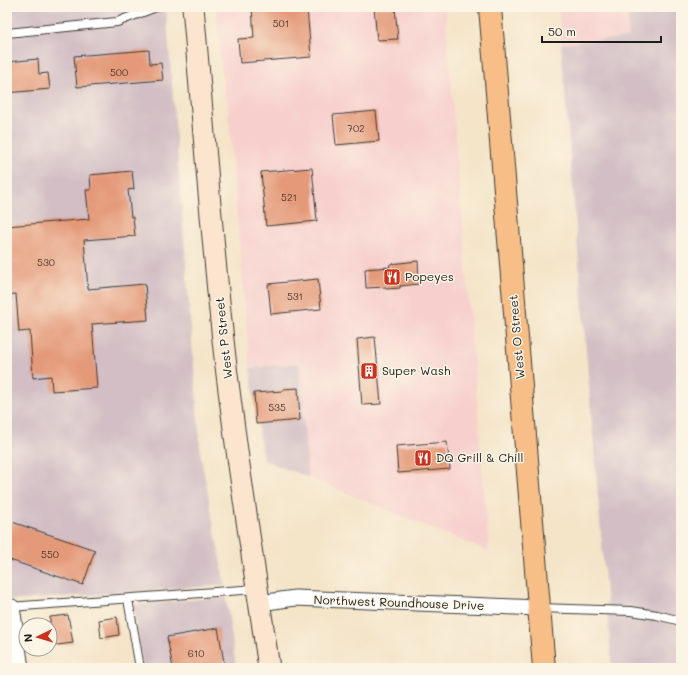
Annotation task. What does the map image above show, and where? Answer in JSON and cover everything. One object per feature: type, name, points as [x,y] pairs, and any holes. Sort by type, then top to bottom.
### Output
[{"type":"main road","name":"West O Street","points":[[490,7],[544,668]]},
{"type":"street","name":"West P Street","points":[[194,7],[224,341],[241,476],[270,668]]},
{"type":"street","name":"Northwest Roundhouse Drive","points":[[258,596],[539,608]]},
{"type":"street","points":[[10,607],[22,668]]},
{"type":"lane","points":[[7,32],[117,22],[156,7]]},
{"type":"lane","points":[[10,607],[128,599],[258,596]]},
{"type":"lane","points":[[128,599],[140,668]]},
{"type":"lane","points":[[539,608],[632,611],[681,621]]},
{"type":"shaded area","points":[[7,7],[166,7],[201,457],[225,585],[7,601]]},
{"type":"shaded area","points":[[216,7],[445,7],[489,552],[308,477],[299,363],[250,368],[227,98],[224,98]]},
{"type":"shaded area","points":[[559,7],[627,7],[629,37],[561,44]]},
{"type":"shaded area","points":[[627,7],[681,7],[681,668],[612,668],[561,44],[629,37]]},
{"type":"shaded area","points":[[299,363],[308,477],[263,460],[250,368]]},
{"type":"shaded area","points":[[226,597],[236,668],[143,668],[133,605]]},
{"type":"building","points":[[252,7],[307,7],[311,57],[240,63],[238,39],[254,38]]},
{"type":"building","points":[[374,7],[395,7],[398,39],[377,40]]},
{"type":"building","points":[[149,50],[150,64],[161,63],[163,80],[77,87],[74,56]]},
{"type":"building","points":[[38,59],[39,74],[48,73],[50,89],[7,93],[7,62]]},
{"type":"building","points":[[376,111],[379,141],[336,145],[333,115]]},
{"type":"building","points":[[312,168],[317,221],[266,226],[261,172]]},
{"type":"building","points":[[132,171],[134,189],[128,190],[135,236],[84,240],[88,289],[145,284],[148,320],[92,324],[97,388],[52,391],[51,376],[33,378],[30,331],[19,332],[16,294],[7,295],[7,226],[89,219],[86,190],[91,190],[90,175]]},
{"type":"building","name":"Popeyes","points":[[418,261],[419,284],[400,286],[400,288],[366,288],[365,269],[390,267],[390,264]]},
{"type":"building","points":[[318,279],[321,309],[271,314],[268,284]]},
{"type":"building","name":"Super Wash","points":[[375,337],[381,404],[362,405],[357,339]]},
{"type":"building","points":[[298,388],[300,420],[256,424],[254,393],[283,391],[283,389]]},
{"type":"building","name":"DQ Grill & Chill","points":[[447,442],[450,469],[398,473],[396,446]]},
{"type":"building","points":[[12,522],[95,550],[83,585],[7,559],[7,538]]},
{"type":"building","points":[[68,615],[73,643],[58,645],[58,617],[50,617]]},
{"type":"building","points":[[117,617],[119,635],[101,638],[99,620]]},
{"type":"building","points":[[218,628],[225,668],[173,668],[167,637]]},
{"type":"place","name":"Popeyes","points":[[392,277]]},
{"type":"place","name":"Super Wash","points":[[369,371]]},
{"type":"place","name":"DQ Grill & Chill","points":[[423,458]]}]
